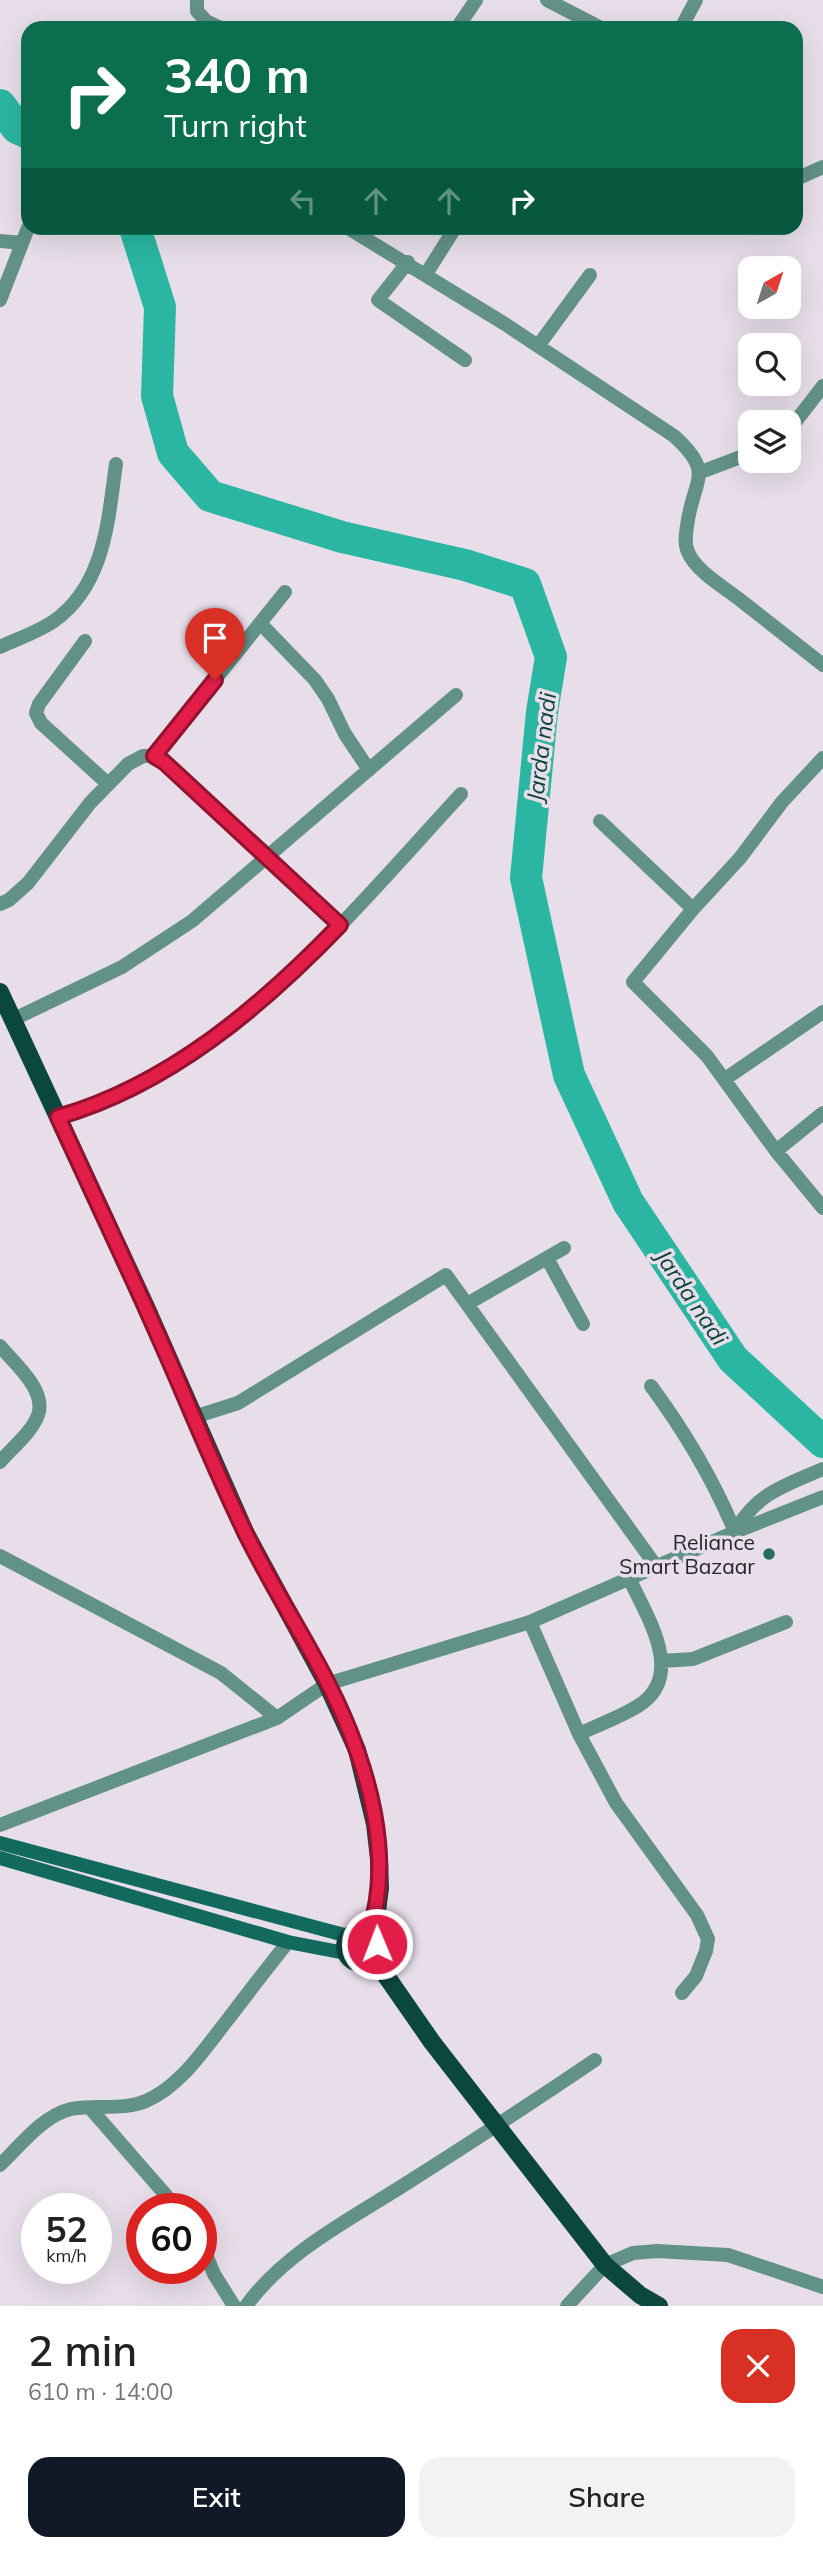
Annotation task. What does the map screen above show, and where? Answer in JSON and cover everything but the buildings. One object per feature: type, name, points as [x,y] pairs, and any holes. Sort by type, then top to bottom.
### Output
[{"type":"main road","points":[[0,992],[246,1534],[327,1684],[357,1750],[375,1824],[380,1888],[377,1910],[369,1933]]},
{"type":"main road","points":[[0,1843],[347,1945],[356,1963],[373,1957],[377,1944],[369,1933],[356,1931],[347,1945]]},
{"type":"main road","points":[[0,1858],[288,1942],[347,1945]]},
{"type":"main road","points":[[373,1957],[432,2042],[605,2265],[640,2295],[659,2306]]},
{"type":"street","points":[[197,0],[197,11],[206,21]]},
{"type":"street","points":[[462,21],[475,0]]},
{"type":"street","points":[[547,0],[588,21]]},
{"type":"street","points":[[685,21],[696,0]]},
{"type":"street","points":[[803,175],[823,167]]},
{"type":"street","points":[[0,300],[25,235]]},
{"type":"street","points":[[360,235],[408,262],[674,436],[697,460],[701,472],[690,503],[685,544],[688,553],[716,581],[823,665]]},
{"type":"street","points":[[426,274],[451,235]]},
{"type":"street","points":[[0,241],[22,243]]},
{"type":"street","points":[[408,262],[378,300],[464,360]]},
{"type":"street","points":[[538,346],[590,275]]},
{"type":"street","points":[[801,414],[823,386]]},
{"type":"street","points":[[701,472],[738,458]]},
{"type":"street","points":[[0,648],[53,621],[84,590],[96,567],[106,535],[116,464]]},
{"type":"street","points":[[154,756],[285,592]]},
{"type":"street","points":[[260,623],[315,680],[369,770]]},
{"type":"street","points":[[85,641],[39,704],[36,713],[41,723],[107,783]]},
{"type":"street","points":[[12,1020],[83,988],[156,946],[215,903],[456,695]]},
{"type":"street","points":[[0,904],[29,883],[107,783],[128,764],[143,756],[154,756],[164,762],[340,925]]},
{"type":"street","points":[[823,758],[782,802],[740,858],[693,909],[634,982],[685,1033],[725,1079],[775,1151],[823,1208]]},
{"type":"street","points":[[58,1117],[85,1109],[147,1079],[212,1039],[270,993],[340,925],[461,794]]},
{"type":"street","points":[[600,821],[693,909]]},
{"type":"street","points":[[725,1079],[823,1012]]},
{"type":"street","points":[[775,1151],[823,1113]]},
{"type":"street","points":[[467,1304],[564,1248]]},
{"type":"street","points":[[547,1258],[583,1324]]},
{"type":"street","points":[[194,1417],[238,1403],[446,1275],[656,1566]]},
{"type":"street","points":[[0,1346],[30,1382],[37,1395],[39,1407],[31,1426],[0,1462]]},
{"type":"street","points":[[651,1385],[691,1443],[735,1532]]},
{"type":"street","points":[[735,1532],[742,1518],[755,1504],[780,1488],[823,1469]]},
{"type":"street","points":[[0,1825],[277,1718],[327,1684],[530,1622],[735,1532],[823,1497]]},
{"type":"street","points":[[0,1556],[221,1673],[277,1718]]},
{"type":"street","points":[[579,1734],[641,1705],[657,1685],[663,1672],[659,1645],[629,1578]]},
{"type":"street","points":[[530,1622],[579,1734],[615,1803],[697,1916],[708,1939],[696,1976],[681,1993]]},
{"type":"street","points":[[661,1661],[693,1660],[786,1622]]},
{"type":"street","points":[[0,2165],[43,2123],[71,2109],[144,2102],[165,2091],[205,2048],[288,1942]]},
{"type":"street","points":[[246,2306],[270,2277],[320,2238],[497,2126],[595,2060]]},
{"type":"street","points":[[90,2108],[164,2193]]},
{"type":"street","points":[[567,2306],[605,2265],[633,2253],[657,2251],[728,2255],[823,2287]]},
{"type":"street","points":[[217,2279],[234,2306]]},
{"type":"waterway","name":"Jarda nadi","points":[[0,105],[21,130]]},
{"type":"waterway","name":"Jarda nadi","points":[[137,235],[160,307],[157,396],[173,453],[210,496],[342,537],[465,565],[525,584],[551,657],[542,712],[526,878],[569,1075],[628,1202],[733,1359],[823,1442]]},
{"type":"place","name":"Reliance Smart Bazaar","points":[[769,1554]]},
{"type":"route","points":[[215,680],[154,756],[164,762],[340,925],[270,993],[212,1039],[158,1074],[85,1109],[58,1117],[146,1307],[246,1534],[327,1684],[357,1750],[368,1787],[379,1859],[380,1888],[377,1910],[369,1933],[377,1944]]}]
